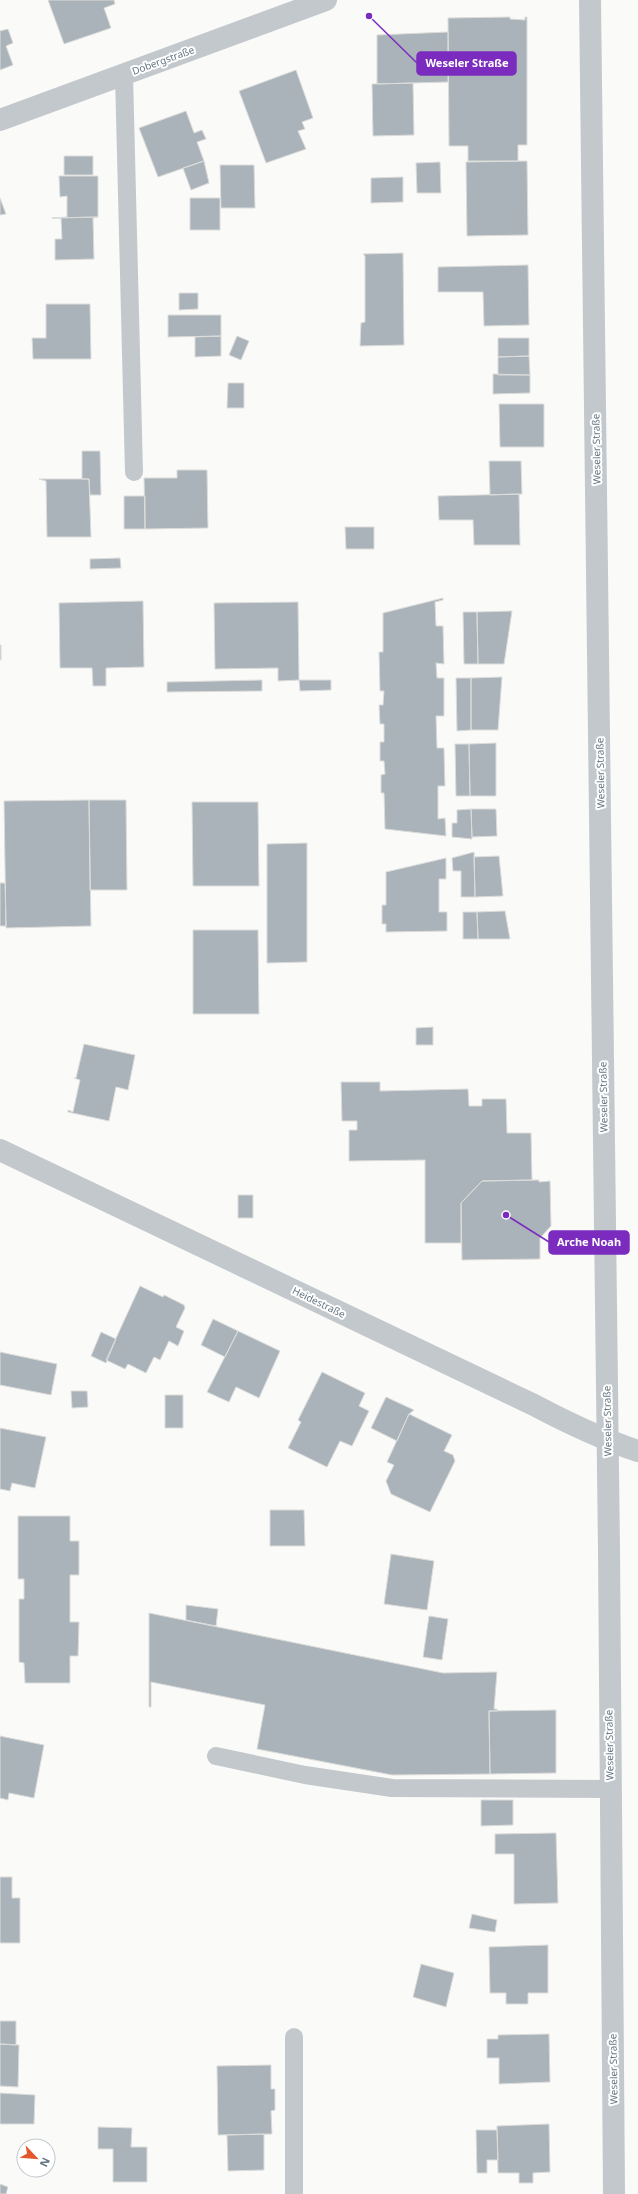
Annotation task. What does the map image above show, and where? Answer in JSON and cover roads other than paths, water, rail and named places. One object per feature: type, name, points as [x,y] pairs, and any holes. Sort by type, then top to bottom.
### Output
[{"type":"street","name":"Dobergstraße","points":[[0,120],[326,0]]},
{"type":"street","name":"Weseler Straße","points":[[590,0],[608,1441],[614,2194]]},
{"type":"street","name":"Heidestraße","points":[[0,1150],[608,1441],[638,1451]]},
{"type":"lane","points":[[124,75],[134,472]]},
{"type":"lane","points":[[216,1756],[305,1775],[392,1788],[610,1789]]},
{"type":"lane","points":[[294,2037],[294,2194]]},
{"type":"place","name":"Weseler Straße","points":[[369,16]]},
{"type":"place","name":"Arche Noah","points":[[506,1215]]}]
